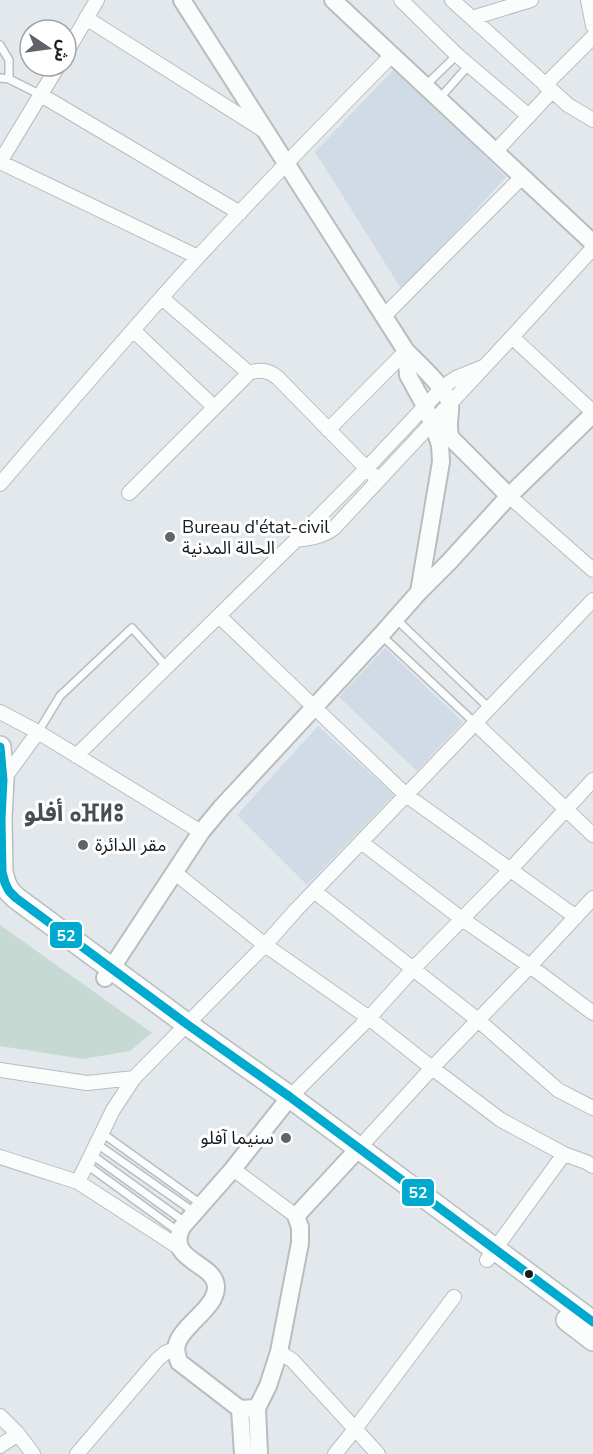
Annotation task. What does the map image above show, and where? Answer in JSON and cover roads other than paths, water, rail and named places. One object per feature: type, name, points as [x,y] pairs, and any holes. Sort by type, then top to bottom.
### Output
[{"type":"main road","points":[[0,747],[3,780],[2,886],[108,973],[355,1152],[567,1311],[593,1340]]},
{"type":"main road","points":[[0,904],[108,973]]},
{"type":"main road","points":[[567,1311],[593,1322]]},
{"type":"street","points":[[78,33],[97,0]]},
{"type":"street","points":[[182,0],[406,351],[445,396],[451,438],[509,496],[593,570]]},
{"type":"street","points":[[76,756],[296,540],[425,406],[445,396],[483,366],[512,337],[593,245],[333,0]]},
{"type":"street","points":[[401,0],[457,55],[528,116]]},
{"type":"street","points":[[452,0],[568,105],[593,120]]},
{"type":"street","points":[[472,18],[531,0]]},
{"type":"street","points":[[588,0],[593,26]]},
{"type":"street","points":[[87,18],[267,132]]},
{"type":"street","points":[[495,152],[593,37]]},
{"type":"street","points":[[0,484],[198,257],[392,55]]},
{"type":"street","points":[[51,78],[0,162],[198,257]]},
{"type":"street","points":[[41,95],[240,213]]},
{"type":"street","points":[[384,316],[522,177]]},
{"type":"street","points":[[162,298],[249,373]]},
{"type":"street","points":[[133,330],[214,407]]},
{"type":"street","points":[[108,973],[201,832],[221,808],[509,496],[593,413],[512,337]]},
{"type":"street","points":[[406,351],[408,375],[432,423],[440,445],[441,462],[419,592]]},
{"type":"street","points":[[328,430],[406,351]]},
{"type":"street","points":[[129,494],[249,373],[261,370],[273,374],[378,481]]},
{"type":"street","points":[[296,540],[316,538],[330,531],[432,423],[445,396]]},
{"type":"street","points":[[426,550],[435,557],[448,562]]},
{"type":"street","points":[[78,1182],[120,1099],[134,1078],[265,945],[593,600]]},
{"type":"street","points":[[219,616],[406,795],[576,917]]},
{"type":"street","points":[[0,712],[38,732],[201,832]]},
{"type":"street","points":[[475,723],[593,835]]},
{"type":"street","points":[[3,780],[38,732]]},
{"type":"street","points":[[259,1454],[249,1409],[179,1362],[176,1354],[180,1338],[213,1298],[216,1287],[213,1277],[183,1252],[188,1224],[286,1102],[369,1018],[593,780]]},
{"type":"street","points":[[362,842],[462,919],[593,1013]]},
{"type":"street","points":[[174,872],[265,945],[369,1018],[501,1120],[564,1154],[586,1161],[593,1166]]},
{"type":"street","points":[[314,891],[478,1020],[558,1089],[593,1108]]},
{"type":"street","points":[[296,1216],[432,1068],[576,917],[591,905]]},
{"type":"street","points":[[0,1070],[87,1083],[134,1078]]},
{"type":"street","points":[[490,1254],[564,1154]]},
{"type":"street","points":[[0,1157],[78,1182],[188,1224]]},
{"type":"street","points":[[233,1169],[296,1216],[300,1227],[300,1243],[279,1352],[268,1386],[249,1409],[243,1454]]},
{"type":"street","points":[[335,1454],[454,1297]]},
{"type":"street","points":[[77,1454],[158,1359],[176,1348]]},
{"type":"street","points":[[279,1352],[292,1360],[378,1454]]},
{"type":"street","points":[[0,1416],[33,1454]]},
{"type":"street","points":[[0,1446],[18,1434]]},
{"type":"lane","points":[[0,45],[9,60],[9,79]]},
{"type":"lane","points":[[425,86],[457,55]]},
{"type":"lane","points":[[439,99],[469,65]]},
{"type":"lane","points":[[0,78],[9,79],[41,95]]},
{"type":"lane","points":[[395,618],[489,708]]},
{"type":"lane","points":[[38,732],[60,696],[132,628],[166,666]]},
{"type":"lane","points":[[381,635],[475,723]]},
{"type":"lane","points":[[94,1149],[188,1224]]},
{"type":"lane","points":[[94,1149],[188,1224]]},
{"type":"lane","points":[[94,1149],[188,1224]]},
{"type":"lane","points":[[94,1149],[188,1224]]},
{"type":"place","name":"Bureau d'état-civil الحالة المدنية","points":[[170,537]]},
{"type":"place","name":"مقر الدائرة","points":[[83,845]]},
{"type":"place","name":"سنيما آفلو","points":[[286,1138]]},
{"type":"district","name":"أفلو ⴰⴼⵍⵓ","points":[[74,813]]}]
